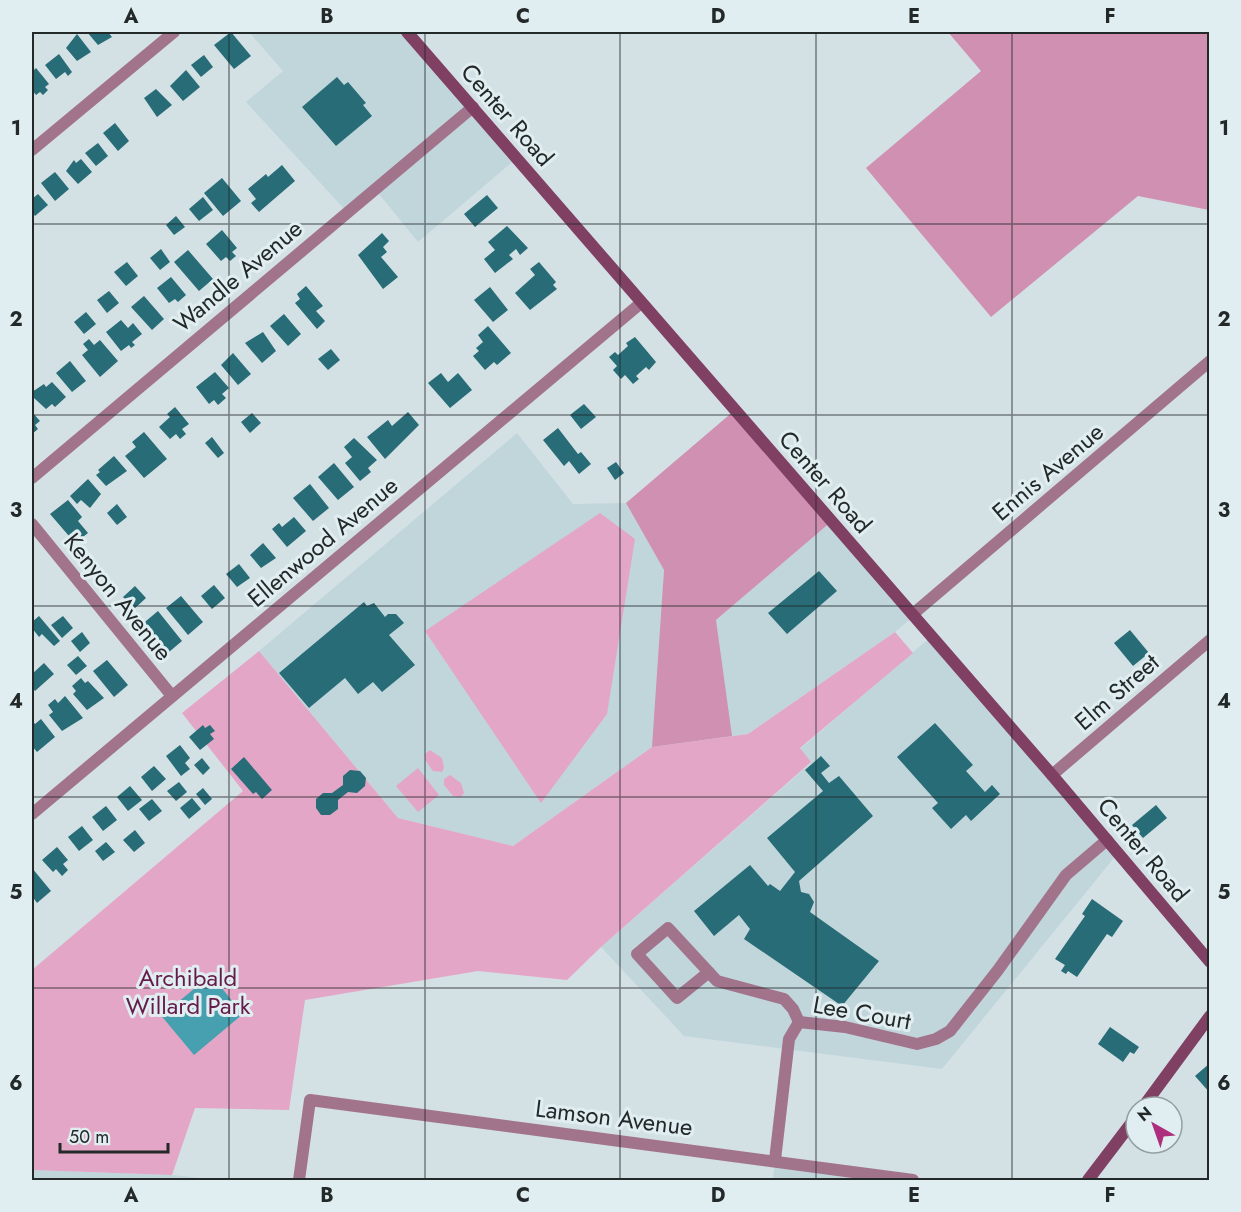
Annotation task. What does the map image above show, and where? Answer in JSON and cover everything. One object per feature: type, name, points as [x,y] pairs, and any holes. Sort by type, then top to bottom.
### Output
[{"type":"main road","name":"Center Road","points":[[407,32],[1052,775],[1209,962]]},
{"type":"main road","points":[[1152,1095],[1209,1016]]},
{"type":"main road","points":[[1088,1180],[1124,1133]]},
{"type":"street","points":[[32,150],[174,32]]},
{"type":"street","name":"Wandle Avenue","points":[[32,478],[472,107]]},
{"type":"street","name":"Ellenwood Avenue","points":[[32,814],[641,303]]},
{"type":"street","name":"Ennis Avenue","points":[[913,614],[1209,361]]},
{"type":"street","name":"Kenyon Avenue","points":[[32,524],[172,696]]},
{"type":"street","name":"Elm Street","points":[[1052,775],[1209,640]]},
{"type":"street","name":"Lee Court","points":[[775,1160],[789,1039],[799,1022],[845,1027],[918,1044],[936,1039],[950,1031],[998,970],[1066,875],[1107,840]]},
{"type":"street","points":[[709,972],[677,998],[637,954],[668,928],[709,972],[717,981],[784,999],[793,1009],[799,1022]]},
{"type":"street","name":"Lamson Avenue","points":[[299,1180],[310,1100],[913,1180]]},
{"type":"shaded area","points":[[249,32],[407,32],[517,158],[418,242],[375,189],[347,212],[246,102],[283,71]]},
{"type":"shaded area","points":[[948,32],[1209,32],[1209,210],[1138,196],[991,317],[866,168],[981,71]]},
{"type":"shaded area","points":[[735,410],[832,521],[716,620],[732,736],[652,747],[664,570],[626,503]]},
{"type":"shaded area","points":[[517,433],[573,504],[626,503],[664,570],[658,670],[832,521],[914,616],[895,632],[748,734],[652,747],[513,846],[398,818],[259,651]]},
{"type":"shaded area","points":[[932,636],[1118,853],[942,1069],[684,1036],[601,947],[811,763],[800,749]]},
{"type":"shaded area","points":[[775,1160],[913,1180],[773,1180]]},
{"type":"shaded area","points":[[32,1170],[172,1175],[216,1180],[32,1180]]},
{"type":"green space","points":[[600,513],[635,539],[607,714],[541,803],[425,631]]},
{"type":"green space","name":"Archibald Willard Park","points":[[895,632],[913,653],[800,748],[811,762],[601,947],[567,980],[478,971],[305,1000],[289,1110],[195,1108],[172,1175],[32,1170],[32,970],[243,791],[182,713],[259,651],[398,818],[513,846],[652,747],[748,734]]},
{"type":"green space","points":[[430,750],[442,758],[444,768],[442,772],[433,771],[425,760],[425,754]]},
{"type":"green space","points":[[418,768],[439,795],[418,812],[396,786]]},
{"type":"green space","points":[[450,775],[461,783],[464,793],[461,797],[453,796],[444,785],[444,779]]},
{"type":"water","points":[[211,975],[243,1014],[194,1055],[149,1001],[159,993],[172,1007]]},
{"type":"building","points":[[87,32],[108,32],[112,37],[98,45]]},
{"type":"building","points":[[231,32],[251,56],[234,69],[214,45]]},
{"type":"building","points":[[77,34],[91,52],[77,61],[66,48]]},
{"type":"building","points":[[59,54],[72,72],[68,76],[65,72],[56,79],[45,65]]},
{"type":"building","points":[[204,55],[213,67],[201,77],[191,65]]},
{"type":"building","points":[[36,68],[49,84],[45,87],[48,90],[43,95],[40,92],[36,95],[32,90],[32,72]]},
{"type":"building","points":[[186,70],[200,87],[183,101],[170,86]]},
{"type":"building","points":[[337,77],[344,85],[348,82],[366,103],[363,105],[372,116],[336,146],[302,107]]},
{"type":"building","points":[[156,89],[172,105],[157,117],[144,98]]},
{"type":"building","points":[[115,123],[129,141],[118,151],[103,133]]},
{"type":"building","points":[[98,143],[108,156],[96,166],[85,153]]},
{"type":"building","points":[[81,159],[92,172],[78,184],[66,171],[74,160],[76,163]]},
{"type":"building","points":[[282,165],[295,181],[259,212],[251,203],[256,199],[248,189],[266,174],[268,177]]},
{"type":"building","points":[[55,172],[69,189],[55,201],[41,183]]},
{"type":"building","points":[[222,178],[241,201],[223,216],[204,193]]},
{"type":"building","points":[[38,194],[48,205],[35,216],[32,212],[32,199]]},
{"type":"building","points":[[487,195],[498,208],[475,227],[464,214]]},
{"type":"building","points":[[203,197],[213,210],[199,221],[189,209]]},
{"type":"building","points":[[176,216],[185,227],[174,235],[166,225]]},
{"type":"building","points":[[507,226],[528,248],[520,255],[516,249],[509,255],[513,259],[495,273],[484,259],[495,250],[488,242]]},
{"type":"building","points":[[222,230],[237,248],[232,252],[236,256],[230,261],[226,257],[221,261],[206,244]]},
{"type":"building","points":[[382,233],[389,241],[383,247],[387,252],[381,257],[398,277],[383,289],[358,255]]},
{"type":"building","points":[[161,249],[170,262],[160,270],[150,258]]},
{"type":"building","points":[[188,250],[213,279],[199,291],[174,262]]},
{"type":"building","points":[[127,262],[138,276],[126,286],[114,272]]},
{"type":"building","points":[[539,262],[556,282],[553,285],[557,289],[530,310],[515,293],[535,275],[530,269]]},
{"type":"building","points":[[171,277],[186,295],[178,302],[175,299],[169,303],[157,288]]},
{"type":"building","points":[[306,286],[323,306],[316,311],[325,321],[317,329],[295,303],[300,299],[297,294]]},
{"type":"building","points":[[490,287],[508,310],[493,322],[474,300]]},
{"type":"building","points":[[109,291],[119,303],[107,313],[97,300]]},
{"type":"building","points":[[144,296],[164,319],[152,330],[131,307]]},
{"type":"building","points":[[86,312],[96,324],[84,334],[74,322]]},
{"type":"building","points":[[284,314],[301,334],[288,346],[270,326]]},
{"type":"building","points":[[121,320],[128,328],[133,323],[142,334],[132,342],[135,345],[131,348],[129,345],[121,351],[106,332]]},
{"type":"building","points":[[488,326],[511,353],[497,365],[494,362],[485,370],[473,356],[479,351],[476,348],[483,342],[478,335]]},
{"type":"building","points":[[263,332],[276,351],[262,363],[245,343]]},
{"type":"building","points":[[635,337],[656,362],[649,370],[646,367],[636,376],[639,379],[633,384],[625,375],[621,379],[613,370],[617,366],[609,357],[615,352],[618,355],[628,346],[626,343]]},
{"type":"building","points":[[89,339],[94,345],[100,340],[118,361],[100,377],[82,355],[88,350],[83,344]]},
{"type":"building","points":[[331,349],[340,360],[328,370],[318,359]]},
{"type":"building","points":[[233,353],[251,374],[238,385],[221,365]]},
{"type":"building","points":[[70,361],[86,381],[72,392],[56,373]]},
{"type":"building","points":[[215,372],[229,388],[222,394],[226,398],[218,405],[214,400],[209,404],[196,387]]},
{"type":"building","points":[[441,373],[448,382],[458,373],[472,390],[450,408],[428,383]]},
{"type":"building","points":[[52,382],[66,397],[55,407],[52,404],[46,409],[34,398],[32,392]]},
{"type":"building","points":[[584,404],[596,417],[581,429],[570,415]]},
{"type":"building","points":[[175,407],[189,424],[182,429],[186,434],[180,439],[176,434],[170,439],[159,427],[170,417],[167,414]]},
{"type":"building","points":[[32,412],[40,421],[35,425],[38,429],[32,434]]},
{"type":"building","points":[[408,412],[419,425],[385,459],[367,437],[388,420],[392,426]]},
{"type":"building","points":[[252,413],[261,423],[250,433],[241,422]]},
{"type":"building","points":[[558,428],[578,454],[581,452],[591,464],[579,474],[569,461],[564,466],[543,440]]},
{"type":"building","points":[[144,432],[167,459],[144,478],[125,456],[136,447],[132,442]]},
{"type":"building","points":[[212,437],[224,453],[218,458],[205,443]]},
{"type":"building","points":[[354,438],[377,460],[368,468],[371,472],[360,481],[345,463],[352,457],[344,447]]},
{"type":"building","points":[[114,456],[127,471],[106,486],[96,475],[100,472],[98,470]]},
{"type":"building","points":[[616,462],[624,473],[615,480],[607,468]]},
{"type":"building","points":[[334,463],[354,487],[338,500],[318,477]]},
{"type":"building","points":[[88,479],[101,494],[90,508],[81,500],[77,504],[70,496]]},
{"type":"building","points":[[310,484],[329,508],[313,521],[293,498]]},
{"type":"building","points":[[68,500],[82,517],[78,521],[88,533],[75,543],[50,514]]},
{"type":"building","points":[[117,504],[127,517],[117,525],[107,513]]},
{"type":"building","points":[[294,517],[306,531],[287,547],[272,529],[279,523],[282,527]]},
{"type":"building","points":[[263,543],[276,558],[261,568],[250,555]]},
{"type":"building","points":[[239,564],[250,578],[237,587],[226,574]]},
{"type":"building","points":[[819,571],[837,591],[787,634],[768,613]]},
{"type":"building","points":[[214,585],[225,598],[212,609],[201,596]]},
{"type":"building","points":[[135,586],[146,598],[134,609],[123,597]]},
{"type":"building","points":[[181,596],[203,622],[188,635],[166,608]]},
{"type":"building","points":[[364,602],[367,606],[374,603],[385,617],[388,614],[396,614],[404,623],[389,635],[415,665],[382,692],[373,682],[358,694],[345,678],[309,708],[279,673]]},
{"type":"building","points":[[158,611],[182,641],[169,652],[156,636],[152,640],[140,626]]},
{"type":"building","points":[[39,616],[60,641],[54,646],[42,634],[39,637],[32,628],[32,622]]},
{"type":"building","points":[[63,616],[73,628],[62,638],[51,625]]},
{"type":"building","points":[[1130,630],[1149,653],[1133,666],[1114,643]]},
{"type":"building","points":[[82,632],[90,643],[80,652],[71,641]]},
{"type":"building","points":[[78,656],[87,666],[76,675],[67,665]]},
{"type":"building","points":[[107,660],[128,685],[114,697],[93,671]]},
{"type":"building","points":[[44,663],[54,674],[35,691],[32,687],[32,674]]},
{"type":"building","points":[[81,678],[85,683],[88,681],[104,698],[87,710],[73,694],[76,691],[72,686]]},
{"type":"building","points":[[65,696],[83,718],[62,731],[49,715],[53,712],[48,705],[55,699],[58,703]]},
{"type":"building","points":[[41,719],[55,737],[37,752],[32,746],[32,720],[35,724]]},
{"type":"building","points":[[935,723],[973,765],[966,771],[985,792],[992,785],[1000,794],[971,821],[966,815],[951,829],[932,808],[938,803],[897,757]]},
{"type":"building","points":[[203,725],[205,728],[210,725],[215,731],[210,734],[214,739],[200,750],[189,737]]},
{"type":"building","points":[[180,745],[190,758],[185,763],[190,769],[181,776],[166,756]]},
{"type":"building","points":[[821,756],[830,766],[821,773],[829,783],[839,776],[873,816],[799,881],[801,892],[809,894],[814,902],[810,912],[879,961],[842,1006],[744,939],[750,929],[739,915],[714,936],[694,911],[750,865],[768,886],[770,884],[780,891],[795,872],[767,838],[823,791],[805,770]]},
{"type":"building","points":[[244,757],[272,790],[262,799],[256,792],[253,794],[231,769]]},
{"type":"building","points":[[202,758],[210,768],[203,775],[194,765]]},
{"type":"building","points":[[154,766],[166,779],[152,791],[141,777]]},
{"type":"building","points":[[350,770],[360,771],[366,778],[365,786],[357,793],[348,792],[338,800],[338,809],[330,815],[321,815],[316,808],[316,799],[323,793],[332,793],[343,785],[343,776]]},
{"type":"building","points":[[179,782],[187,792],[176,801],[167,791]]},
{"type":"building","points":[[130,786],[142,800],[128,811],[117,797]]},
{"type":"building","points":[[203,788],[212,799],[205,805],[196,794]]},
{"type":"building","points":[[192,798],[201,809],[189,819],[180,808]]},
{"type":"building","points":[[152,799],[162,811],[149,821],[139,809]]},
{"type":"building","points":[[1156,805],[1167,818],[1143,838],[1132,825]]},
{"type":"building","points":[[106,806],[117,820],[103,831],[92,817]]},
{"type":"building","points":[[82,826],[93,840],[79,851],[68,837]]},
{"type":"building","points":[[135,830],[145,843],[134,852],[123,840]]},
{"type":"building","points":[[106,842],[115,852],[103,861],[95,851]]},
{"type":"building","points":[[57,847],[68,860],[63,864],[68,870],[62,876],[56,869],[53,872],[42,860]]},
{"type":"building","points":[[32,868],[51,891],[37,903],[32,896]]},
{"type":"building","points":[[1092,899],[1123,921],[1112,937],[1107,934],[1077,977],[1068,971],[1066,974],[1061,971],[1065,965],[1055,959],[1085,916],[1082,914]]},
{"type":"building","points":[[1110,1027],[1139,1047],[1134,1054],[1130,1052],[1123,1062],[1098,1044]]},
{"type":"building","points":[[1210,1063],[1210,1093],[1195,1076]]}]
